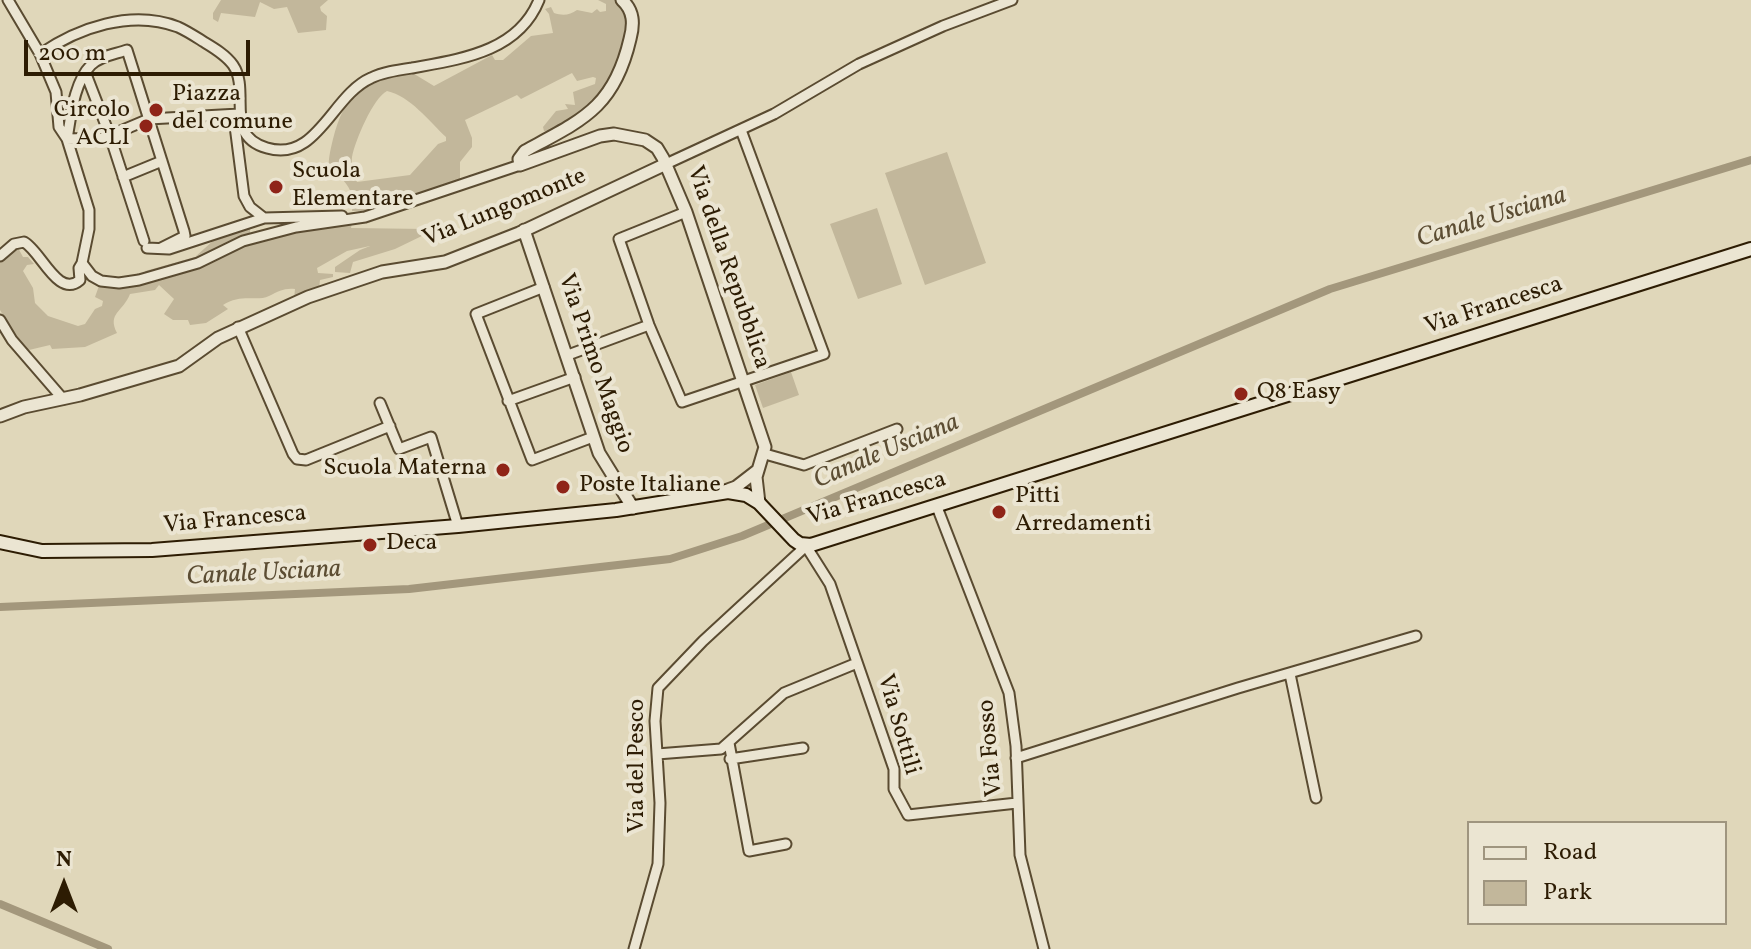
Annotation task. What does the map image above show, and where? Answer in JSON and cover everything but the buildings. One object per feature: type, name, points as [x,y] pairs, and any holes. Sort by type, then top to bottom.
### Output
[{"type":"main road","name":"Via Francesca","points":[[0,542],[42,551],[152,550],[458,526],[633,508],[721,492],[746,495],[759,503],[800,543],[820,544],[1751,249]]},
{"type":"street","points":[[0,256],[14,244],[24,242],[31,246],[56,278],[69,285],[80,280],[79,268],[89,229],[89,210],[67,139],[59,127],[56,92],[40,54],[8,0]]},
{"type":"street","points":[[40,54],[75,33],[109,23],[142,22],[175,26],[212,47],[232,64],[238,79],[239,114],[244,130],[256,144],[272,150],[295,149],[313,136],[361,83],[388,72],[479,54],[516,34],[532,15],[539,0]]},
{"type":"street","points":[[520,165],[519,159],[525,151],[582,119],[609,93],[632,31],[632,15],[622,0]]},
{"type":"street","name":"Via Lungomonte","points":[[0,416],[179,366],[238,327],[348,282],[382,272],[445,262],[521,231],[741,130],[859,64],[943,26],[1012,0]]},
{"type":"street","points":[[67,139],[76,96],[86,74],[98,60],[127,50],[185,236],[161,248]]},
{"type":"street","points":[[86,74],[123,177],[162,161]]},
{"type":"street","points":[[67,139],[110,136],[149,119],[239,114]]},
{"type":"street","points":[[239,114],[235,126],[242,191],[250,207],[264,218]]},
{"type":"street","points":[[686,212],[619,239],[649,325],[682,402],[824,354],[741,130]]},
{"type":"street","name":"Via della Repubblica","points":[[82,263],[88,273],[101,281],[119,283],[139,280],[198,263],[267,233],[365,217],[600,136],[614,134],[649,142],[657,148],[666,164],[686,212],[765,454]]},
{"type":"street","name":"Via della Repubblica","points":[[123,177],[149,250],[166,250],[193,243],[264,218],[365,217]]},
{"type":"street","name":"Via Primo Maggio","points":[[521,231],[568,355],[593,437],[611,477],[633,508]]},
{"type":"street","points":[[544,287],[476,314],[532,460],[593,437]]},
{"type":"street","points":[[0,320],[12,340],[63,399]]},
{"type":"street","points":[[568,355],[649,325]]},
{"type":"street","points":[[238,327],[297,459],[306,460],[390,426]]},
{"type":"street","points":[[508,401],[575,377]]},
{"type":"street","points":[[380,403],[399,449],[431,437],[458,526]]},
{"type":"street","points":[[746,495],[765,454],[804,465],[897,429]]},
{"type":"street","points":[[721,492],[736,487],[755,474]]},
{"type":"street","points":[[755,474],[759,503]]},
{"type":"street","name":"Via Fosso","points":[[937,507],[1009,693],[1016,758],[1020,855],[1044,949]]},
{"type":"street","name":"Via Sottili","points":[[800,543],[830,584],[894,769],[894,789],[908,815],[1017,803]]},
{"type":"street","name":"Via del Pesco","points":[[634,949],[658,864],[655,707],[658,688],[800,543]]},
{"type":"street","points":[[1016,758],[1416,636]]},
{"type":"street","points":[[657,754],[721,749],[784,693],[857,663]]},
{"type":"street","points":[[1290,674],[1316,798]]},
{"type":"street","points":[[729,743],[749,851],[786,844]]},
{"type":"street","points":[[730,759],[803,748]]},
{"type":"green space","points":[[221,0],[328,0],[320,7],[327,16],[326,30],[298,33],[287,7],[274,9],[260,2],[255,17],[221,13],[218,22],[213,19],[213,13]]},
{"type":"green space","points":[[598,0],[616,0],[628,14],[624,49],[605,88],[576,118],[544,131],[543,127],[556,111],[568,109],[565,104],[575,105],[573,92],[595,84],[596,78],[577,81],[572,73],[521,99],[517,95],[465,120],[472,147],[460,162],[460,181],[367,211],[352,211],[351,192],[339,176],[330,176],[329,162],[343,110],[358,89],[381,76],[411,72],[434,86],[492,55],[495,60],[503,60],[531,36],[553,33],[545,9],[551,7],[554,13],[560,14],[577,10],[592,13],[597,9],[606,11],[606,4]],"holes":[[[387,91],[419,110],[446,137],[446,141],[438,144],[410,175],[357,182],[352,157],[361,131],[382,95]]]},
{"type":"green space","points":[[947,152],[986,263],[925,285],[885,173]]},
{"type":"green space","points":[[877,208],[902,284],[858,299],[830,224]]},
{"type":"green space","points":[[352,223],[351,228],[426,229],[428,233],[395,249],[353,262],[350,273],[335,272],[335,267],[370,246],[347,251],[317,268],[318,273],[333,274],[333,277],[320,280],[319,289],[294,299],[295,289],[282,290],[264,298],[236,299],[223,305],[228,309],[206,323],[190,325],[188,320],[173,320],[164,314],[174,299],[159,285],[155,290],[130,294],[115,317],[117,333],[85,347],[52,349],[50,345],[29,350],[22,347],[0,310],[0,261],[17,246],[23,257],[28,257],[34,264],[27,265],[23,271],[33,288],[35,303],[48,316],[78,326],[85,324],[95,309],[102,306],[103,301],[95,297],[100,283],[146,281],[145,271],[195,257],[215,239],[250,225],[250,235]]},
{"type":"green space","points":[[791,372],[799,395],[763,408],[755,385]]},
{"type":"waterway","name":"Canale Usciana","points":[[0,607],[409,589],[670,559],[742,536],[1330,289],[1751,160]]},
{"type":"waterway","points":[[0,904],[108,949]]},
{"type":"place","name":"Piazza del comune","points":[[156,110]]},
{"type":"place","name":"Circolo ACLI","points":[[146,126]]},
{"type":"place","name":"Scuola Elementare","points":[[276,187]]},
{"type":"place","name":"Q8 Easy","points":[[1241,394]]},
{"type":"place","name":"Scuola Materna","points":[[503,470]]},
{"type":"place","name":"Poste Italiane","points":[[563,487]]},
{"type":"place","name":"Pitti Arredamenti","points":[[999,512]]},
{"type":"place","name":"Deca","points":[[370,545]]}]
